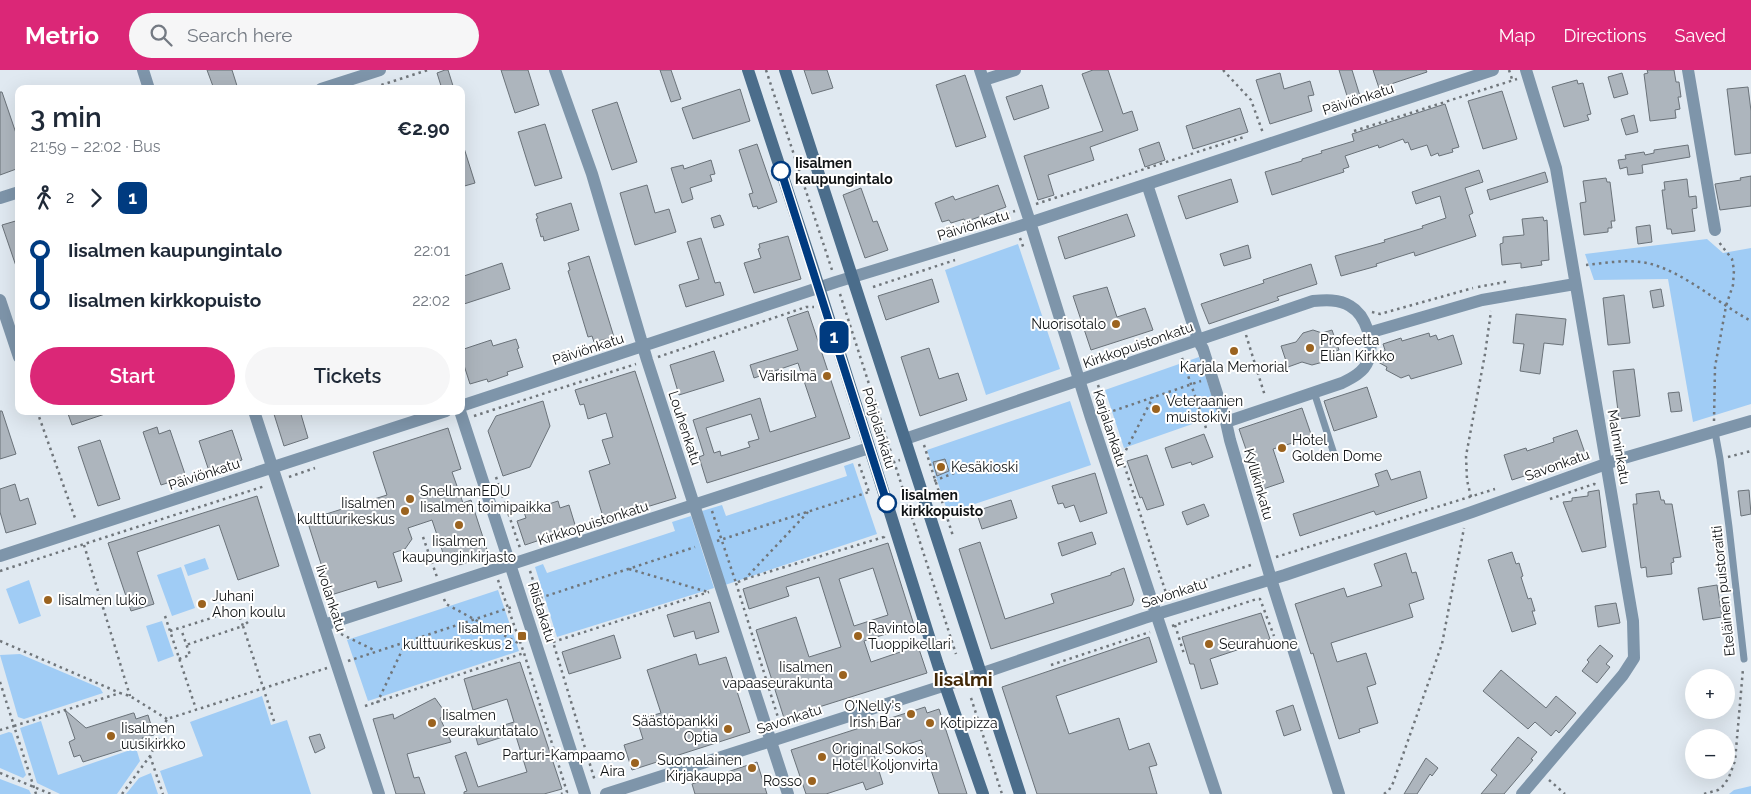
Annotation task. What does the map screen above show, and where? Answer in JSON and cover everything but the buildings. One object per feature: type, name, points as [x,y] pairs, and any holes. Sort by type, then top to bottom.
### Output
[{"type":"main road","name":"Pohjolankatu","points":[[748,70],[945,685],[983,794]]},
{"type":"main road","name":"Pohjolankatu","points":[[785,70],[1020,794]]},
{"type":"street","points":[[143,70],[148,85]]},
{"type":"street","points":[[333,85],[380,70]]},
{"type":"street","name":"Louhenkatu","points":[[555,70],[592,174],[647,360],[788,794]]},
{"type":"street","points":[[982,75],[1015,70]]},
{"type":"street","name":"Päiviönkatu","points":[[465,405],[836,282],[1030,222],[1493,70]]},
{"type":"street","name":"Malminkatu","points":[[1522,794],[1623,675],[1634,658],[1633,621],[1556,168],[1526,70]]},
{"type":"street","points":[[1688,70],[1715,230]]},
{"type":"street","name":"Karjalankatu","points":[[982,75],[1026,208],[1079,381],[1216,794]]},
{"type":"street","name":"Kyllikinkatu","points":[[1147,184],[1226,422],[1270,579],[1339,794]]},
{"type":"street","points":[[0,198],[15,193]]},
{"type":"street","points":[[1368,333],[1490,298],[1575,284]]},
{"type":"street","points":[[0,300],[15,345]]},
{"type":"street","name":"Kirkkopuistonkatu","points":[[904,439],[1312,301],[1340,301],[1358,312],[1368,333],[1370,349],[1368,361],[1354,377],[1342,383],[1226,422]]},
{"type":"street","name":"Iivolankatu","points":[[255,415],[277,482],[331,623],[380,794]]},
{"type":"street","name":"Päiviönkatu","points":[[0,556],[434,415]]},
{"type":"street","name":"Riistakatu","points":[[462,416],[585,794]]},
{"type":"street","name":"Savonkatu","points":[[606,794],[980,674],[1472,512],[1714,426],[1751,421]]},
{"type":"street","name":"Kirkkopuistonkatu","points":[[331,623],[869,448]]},
{"type":"lane","points":[[1314,392],[1335,457]]},
{"type":"lane","name":"Eteläinen puistoraitti","points":[[1714,426],[1720,459],[1744,659]]},
{"type":"path","points":[[381,85],[428,70]]},
{"type":"path","points":[[766,70],[956,654]]},
{"type":"path","points":[[1224,70],[1251,100],[1263,131]]},
{"type":"path","points":[[1509,70],[1512,80]]},
{"type":"path","points":[[938,236],[1244,136]]},
{"type":"path","points":[[1714,426],[1715,367],[1734,270],[1732,258],[1720,244],[1715,230]]},
{"type":"path","points":[[1016,240],[1035,237]]},
{"type":"path","points":[[1021,240],[1024,251]]},
{"type":"path","points":[[828,260],[837,257]]},
{"type":"path","points":[[873,287],[962,258]]},
{"type":"path","points":[[1582,266],[1621,262],[1647,264],[1684,280],[1751,321]]},
{"type":"path","points":[[844,308],[860,302]]},
{"type":"path","points":[[1471,497],[1467,480],[1466,456],[1485,354],[1492,304]]},
{"type":"path","points":[[462,416],[647,360],[806,307]]},
{"type":"path","points":[[1242,325],[1269,408]]},
{"type":"path","points":[[1182,355],[1206,428]]},
{"type":"path","points":[[1107,413],[1212,378]]},
{"type":"path","points":[[1097,384],[1167,598]]},
{"type":"path","points":[[1121,454],[1125,452],[1153,397]]},
{"type":"path","points":[[38,415],[75,517]]},
{"type":"path","points":[[1714,426],[1722,418]]},
{"type":"path","points":[[882,425],[898,420]]},
{"type":"path","points":[[925,451],[952,536]]},
{"type":"path","points":[[1720,459],[1751,452]]},
{"type":"path","points":[[887,464],[902,459]]},
{"type":"path","points":[[934,480],[959,472],[960,460]]},
{"type":"path","points":[[858,462],[871,498]]},
{"type":"path","points":[[0,571],[277,482],[320,466]]},
{"type":"path","points":[[494,469],[553,642],[596,782]]},
{"type":"path","points":[[1151,597],[1498,488]]},
{"type":"path","points":[[713,542],[869,492]]},
{"type":"path","points":[[711,508],[784,736]]},
{"type":"path","points":[[746,579],[809,511]]},
{"type":"path","points":[[736,583],[884,537],[881,528]]},
{"type":"path","points":[[1384,794],[1393,783],[1442,644],[1464,528]]},
{"type":"path","points":[[423,537],[436,577]]},
{"type":"path","points":[[84,544],[130,696]]},
{"type":"path","points":[[538,598],[694,548]]},
{"type":"path","points":[[1280,556],[1281,564]]},
{"type":"path","points":[[553,642],[709,592],[629,569]]},
{"type":"path","points":[[495,571],[524,653],[567,792],[561,794]]},
{"type":"path","points":[[1049,665],[1260,599]]},
{"type":"path","points":[[446,604],[521,645]]},
{"type":"path","points":[[350,660],[473,618],[509,608]]},
{"type":"path","points":[[170,631],[237,610],[275,724]]},
{"type":"path","points":[[165,616],[196,709]]},
{"type":"path","points":[[186,645],[243,626],[248,622]]},
{"type":"path","points":[[331,623],[341,634],[376,651]]},
{"type":"path","points":[[180,629],[190,655],[180,659]]},
{"type":"path","points":[[341,634],[344,643]]},
{"type":"path","points":[[0,641],[130,696],[167,719]]},
{"type":"path","points":[[377,703],[406,642]]},
{"type":"path","points":[[948,657],[961,652]]},
{"type":"path","points":[[362,698],[365,707],[524,653]]},
{"type":"path","name":"Eteläinen puistoraitti","points":[[1704,794],[1718,790],[1729,777],[1735,761],[1744,659]]},
{"type":"path","points":[[122,794],[150,756],[167,719],[324,668]]},
{"type":"path","points":[[0,682],[36,794]]},
{"type":"path","points":[[0,730],[120,693]]},
{"type":"path","points":[[986,693],[970,698],[1002,794]]},
{"type":"path","points":[[150,756],[163,794]]},
{"type":"path","points":[[0,773],[51,794]]},
{"type":"path","points":[[1547,779],[1565,794]]},
{"type":"shaded area","points":[[1707,239],[1723,253],[1751,248],[1751,404],[1693,422],[1668,279],[1594,280],[1585,254]]},
{"type":"shaded area","points":[[1018,244],[1060,369],[986,395],[945,270]]},
{"type":"shaded area","points":[[1199,357],[1218,415],[1124,448],[1105,390]]},
{"type":"shaded area","points":[[1070,401],[1091,465],[948,513],[927,450]]},
{"type":"shaded area","points":[[853,463],[877,534],[725,585],[702,511],[722,505],[726,516],[847,476],[844,466]]},
{"type":"shaded area","points":[[691,516],[714,588],[557,637],[535,567],[543,564],[547,573],[675,531],[672,522]]},
{"type":"shaded area","points":[[205,558],[209,569],[188,576],[184,565]]},
{"type":"shaded area","points":[[181,567],[195,608],[172,616],[157,575]]},
{"type":"shaded area","points":[[29,580],[41,616],[19,624],[6,589]]},
{"type":"shaded area","points":[[498,590],[519,651],[368,701],[347,640]]},
{"type":"shaded area","points":[[162,621],[174,656],[158,662],[146,626]]},
{"type":"shaded area","points":[[20,654],[100,688],[103,693],[24,719],[18,717],[0,655]]},
{"type":"shaded area","points":[[262,696],[271,725],[287,720],[311,794],[168,794],[160,771],[203,756],[190,722]]},
{"type":"shaded area","points":[[41,721],[58,775],[136,748],[140,761],[117,794],[60,794],[37,783],[20,728]]},
{"type":"shaded area","points":[[12,733],[26,775],[23,778],[0,768],[0,735]]},
{"type":"shaded area","points":[[151,773],[158,794],[126,794],[139,778]]},
{"type":"shaded area","points":[[0,779],[29,790],[31,794],[0,794]]},
{"type":"shaded area","points":[[1751,786],[1751,794],[1729,794],[1734,790]]},
{"type":"bus line","name":"1","points":[[781,171],[887,503]]},
{"type":"place","name":"Iisalmen kaupungintalo","points":[[781,171]]},
{"type":"place","name":"Nuorisotalo","points":[[1116,324]]},
{"type":"place","name":"Profeetta Elian Kirkko","points":[[1310,348]]},
{"type":"place","name":"Karjala Memorial","points":[[1234,351]]},
{"type":"place","name":"Värisilmä","points":[[827,376]]},
{"type":"place","name":"Veteraanien muistokivi","points":[[1156,409]]},
{"type":"place","name":"Hotel Golden Dome","points":[[1282,448]]},
{"type":"place","name":"Kesäkioski","points":[[941,467]]},
{"type":"place","name":"SnellmanEDU Iisalmen toimipaikka","points":[[410,499]]},
{"type":"place","name":"Iisalmen kirkkopuisto","points":[[887,503]]},
{"type":"place","name":"Iisalmen kulttuurikeskus","points":[[405,511]]},
{"type":"place","name":"Iisalmen kaupunginkirjasto","points":[[459,525]]},
{"type":"place","name":"Iisalmen lukio","points":[[48,600]]},
{"type":"place","name":"Juhani Ahon koulu","points":[[202,604]]},
{"type":"place","name":"Iisalmen kulttuurikeskus 2","points":[[522,636]]},
{"type":"place","name":"Ravintola Tuoppikellari","points":[[858,636]]},
{"type":"place","name":"Seurahuone","points":[[1209,644]]},
{"type":"place","name":"Iisalmen vapaaseurakunta","points":[[843,675]]},
{"type":"place","name":"O'Nelly's Irish Bar","points":[[911,714]]},
{"type":"place","name":"Iisalmen seurakuntatalo","points":[[432,723]]},
{"type":"place","name":"Kotipizza","points":[[930,723]]},
{"type":"place","name":"Säästöpankki Optia","points":[[728,729]]},
{"type":"place","name":"Iisalmen uusikirkko","points":[[111,736]]},
{"type":"place","name":"Original Sokos Hotel Koljonvirta","points":[[822,757]]},
{"type":"place","name":"Parturi-Kampaamo Aira","points":[[635,763]]},
{"type":"place","name":"Suomalainen Kirjakauppa","points":[[752,768]]},
{"type":"place","name":"Rosso","points":[[812,781]]},
{"type":"district","name":"Iisalmi","points":[[963,679]]}]
